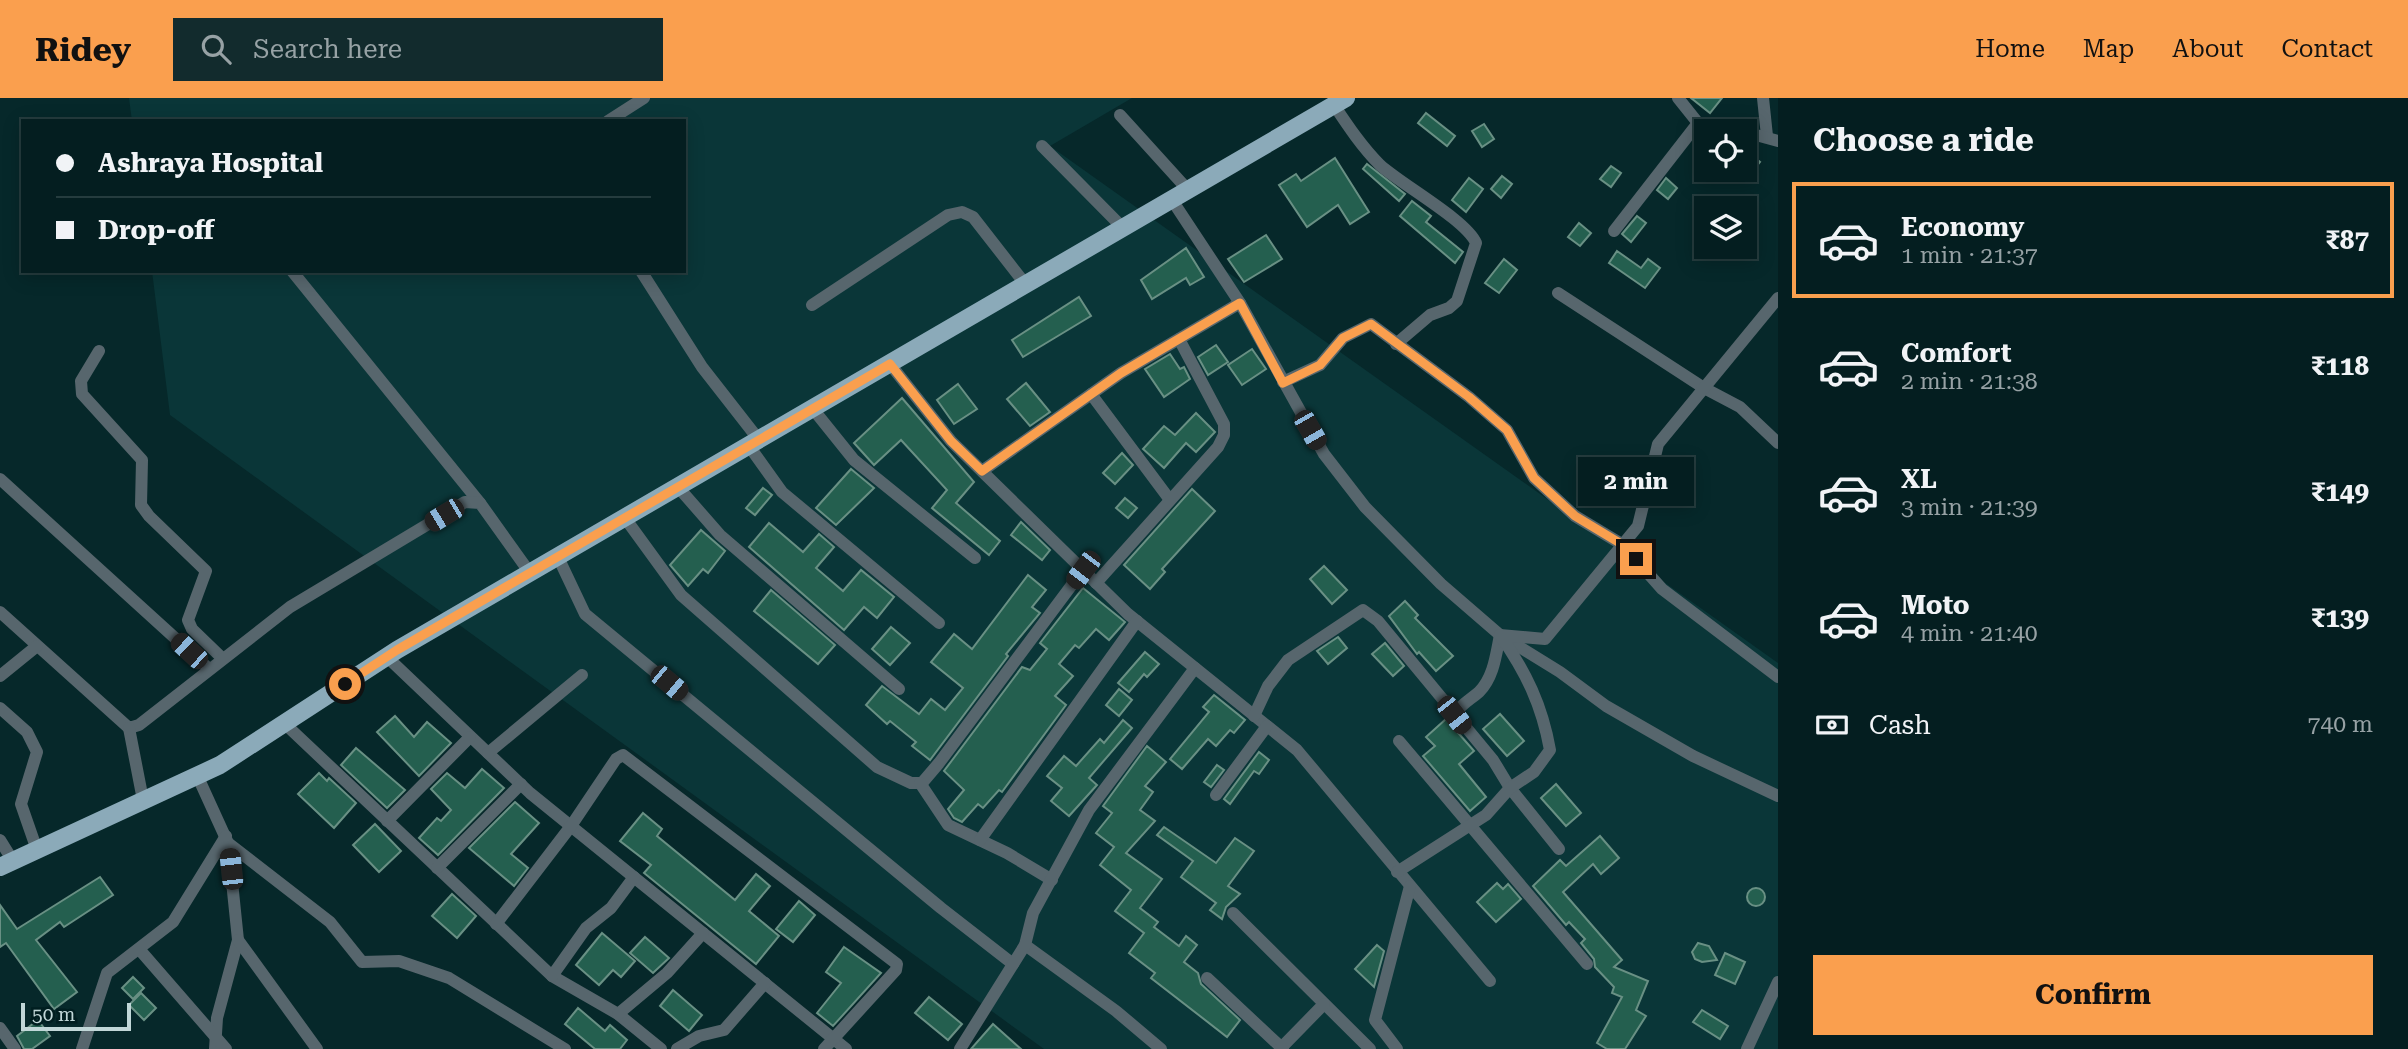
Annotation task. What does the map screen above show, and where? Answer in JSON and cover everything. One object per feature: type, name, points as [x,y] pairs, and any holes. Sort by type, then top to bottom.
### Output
[{"type":"main road","points":[[7,864],[220,765],[387,657],[1340,102]]},
{"type":"street","points":[[611,119],[644,98]]},
{"type":"street","points":[[1678,98],[1695,119]]},
{"type":"street","points":[[1763,98],[1772,139]]},
{"type":"street","points":[[1340,102],[1365,149],[1383,167],[1464,226],[1476,243],[1457,301],[1449,308],[1430,315],[1396,344]]},
{"type":"street","points":[[1120,116],[1188,190]]},
{"type":"street","points":[[1614,231],[1694,128]]},
{"type":"street","points":[[1042,146],[1123,228]]},
{"type":"street","points":[[1172,200],[1240,303],[1324,454],[1365,507],[1441,584],[1500,635],[1653,734],[1778,796]]},
{"type":"street","points":[[812,305],[948,215],[962,212],[973,217],[1026,285]]},
{"type":"street","points":[[294,273],[480,503],[530,573]]},
{"type":"street","points":[[642,273],[754,443],[782,492],[939,623]]},
{"type":"street","points":[[1558,293],[1704,388],[1740,407],[1778,443]]},
{"type":"street","points":[[1500,635],[1545,639],[1639,526],[1657,444],[1777,302]]},
{"type":"street","points":[[982,471],[1091,394],[1240,303]]},
{"type":"street","points":[[1283,383],[1320,365],[1343,338],[1371,324],[1469,397],[1507,430],[1534,478],[1575,516],[1623,545],[1662,589],[1778,677]]},
{"type":"street","points":[[1096,583],[1218,447],[1224,435],[1224,424],[1179,339]]},
{"type":"street","points":[[99,351],[81,381],[82,394],[142,460],[141,505],[206,572],[188,620],[192,629],[222,658]]},
{"type":"street","points":[[890,364],[951,441],[1096,583],[1137,621],[1297,750],[1490,981]]},
{"type":"street","points":[[1091,394],[1170,500]]},
{"type":"street","points":[[813,408],[854,460],[975,558]]},
{"type":"street","points":[[0,479],[208,668]]},
{"type":"street","points":[[678,487],[720,535],[899,689]]},
{"type":"street","points":[[129,728],[139,724],[290,607],[465,502],[480,503]]},
{"type":"street","points":[[625,518],[681,595],[877,766],[911,783],[920,783],[939,763],[1083,570]]},
{"type":"street","points":[[558,557],[585,614],[1013,964]]},
{"type":"street","points":[[1254,716],[1268,686],[1288,660],[1363,610],[1378,621],[1493,760],[1510,788],[1559,849]]},
{"type":"street","points":[[0,612],[129,728],[143,800]]},
{"type":"street","points":[[979,840],[1137,621]]},
{"type":"street","points":[[1454,715],[1461,705],[1480,691],[1493,669],[1500,635]]},
{"type":"street","points":[[1397,872],[1486,815],[1510,788],[1534,772],[1550,750],[1544,716],[1526,673],[1500,635]]},
{"type":"street","points":[[0,676],[37,646]]},
{"type":"street","points":[[387,657],[470,737],[571,826],[846,1049]]},
{"type":"street","points":[[961,1049],[1025,946],[1033,913],[1089,810],[1195,668]]},
{"type":"street","points":[[488,753],[582,675]]},
{"type":"street","points":[[0,708],[27,732],[37,752],[22,804],[37,850]]},
{"type":"street","points":[[284,723],[552,976],[618,1014],[661,1049]]},
{"type":"street","points":[[1216,795],[1267,726]]},
{"type":"street","points":[[387,821],[470,737]]},
{"type":"street","points":[[1399,740],[1587,964]]},
{"type":"street","points":[[496,924],[571,826],[616,759],[623,755],[897,964],[896,970],[824,1049]]},
{"type":"street","points":[[197,775],[227,839],[238,940],[218,1018],[216,1044]]},
{"type":"street","points":[[920,783],[948,825],[1052,880]]},
{"type":"street","points":[[438,868],[522,784]]},
{"type":"street","points":[[82,1049],[107,973],[173,922],[227,839]]},
{"type":"street","points":[[227,839],[330,922],[362,962],[399,961],[449,978],[565,1049]]},
{"type":"street","points":[[0,840],[7,864]]},
{"type":"street","points":[[552,976],[586,928],[611,908],[634,877]]},
{"type":"street","points":[[1233,913],[1371,1049],[1394,1045],[1375,1020],[1410,886]]},
{"type":"street","points":[[618,1014],[667,973],[703,933]]},
{"type":"street","points":[[238,940],[317,1049]]},
{"type":"street","points":[[1025,946],[1116,1012],[1161,1049]]},
{"type":"street","points":[[139,949],[216,1044],[226,1049]]},
{"type":"street","points":[[1207,978],[1282,1048],[1324,1004]]},
{"type":"street","points":[[1746,1049],[1778,982]]},
{"type":"street","points":[[677,1049],[699,1036],[724,1030],[765,983]]},
{"type":"street","points":[[0,1028],[15,1049]]},
{"type":"shaded area","points":[[129,98],[1132,98],[1050,146],[1778,663],[1778,1049],[1044,1049],[170,415],[152,273],[686,273],[686,119],[132,119]]},
{"type":"building","points":[[1691,98],[1722,98],[1710,113]]},
{"type":"building","points":[[1426,113],[1455,136],[1447,146],[1418,123]]},
{"type":"building","points":[[1484,124],[1494,139],[1482,147],[1472,131]]},
{"type":"building","points":[[1335,158],[1369,212],[1350,224],[1338,205],[1307,227],[1279,185],[1296,174],[1301,181]]},
{"type":"building","points":[[1367,164],[1405,194],[1399,201],[1363,169]]},
{"type":"building","points":[[1611,166],[1621,173],[1611,187],[1600,179]]},
{"type":"building","points":[[1502,176],[1512,184],[1501,198],[1491,189]]},
{"type":"building","points":[[1469,178],[1483,189],[1466,212],[1452,200]]},
{"type":"building","points":[[1666,178],[1677,188],[1668,199],[1657,190]]},
{"type":"building","points":[[1412,201],[1431,216],[1426,222],[1463,252],[1455,263],[1400,216]]},
{"type":"building","points":[[1637,216],[1646,223],[1631,242],[1622,234]]},
{"type":"building","points":[[1579,223],[1591,233],[1580,246],[1568,237]]},
{"type":"building","points":[[1266,235],[1282,259],[1244,282],[1228,259]]},
{"type":"building","points":[[1186,248],[1204,277],[1190,285],[1186,278],[1152,299],[1141,280]]},
{"type":"building","points":[[1617,251],[1641,268],[1648,259],[1660,268],[1645,288],[1609,263]]},
{"type":"building","points":[[1504,259],[1517,270],[1499,293],[1485,283]]},
{"type":"building","points":[[1079,297],[1091,316],[1023,357],[1012,340]]},
{"type":"building","points":[[1216,345],[1228,362],[1208,375],[1198,357]]},
{"type":"building","points":[[1252,349],[1266,369],[1242,385],[1228,365]]},
{"type":"building","points":[[1170,354],[1180,369],[1184,367],[1190,379],[1164,397],[1145,369]]},
{"type":"building","points":[[1026,383],[1050,412],[1030,426],[1007,399]]},
{"type":"building","points":[[958,384],[977,409],[954,424],[937,400]]},
{"type":"building","points":[[902,398],[974,482],[956,503],[1000,541],[989,555],[932,508],[947,490],[901,440],[874,465],[854,443]]},
{"type":"building","points":[[1196,413],[1215,432],[1196,452],[1186,443],[1164,468],[1143,449],[1164,426],[1175,435]]},
{"type":"building","points":[[1122,453],[1133,465],[1115,484],[1103,473]]},
{"type":"building","points":[[851,469],[874,488],[836,525],[816,508]]},
{"type":"building","points":[[763,488],[772,495],[755,515],[746,508]]},
{"type":"building","points":[[1192,489],[1215,511],[1162,569],[1165,572],[1150,589],[1124,565]]},
{"type":"building","points":[[1125,498],[1137,508],[1128,518],[1116,508]]},
{"type":"building","points":[[1021,522],[1050,550],[1042,560],[1011,535]]},
{"type":"building","points":[[769,523],[803,552],[819,534],[834,547],[816,568],[843,591],[861,570],[894,597],[877,618],[864,607],[844,630],[749,547]]},
{"type":"building","points":[[701,530],[725,551],[708,573],[703,569],[688,586],[670,565]]},
{"type":"building","points":[[1324,566],[1347,590],[1332,604],[1310,579]]},
{"type":"building","points":[[1028,575],[1046,590],[1032,607],[1040,613],[1006,654],[1008,656],[930,760],[912,746],[916,742],[890,721],[887,724],[866,705],[882,686],[919,714],[931,699],[945,710],[963,688],[931,662],[954,634],[972,649]]},
{"type":"building","points":[[1083,588],[1125,622],[1109,640],[1096,629],[1079,648],[1075,645],[1059,664],[1073,676],[1055,696],[1066,705],[1002,792],[999,790],[983,808],[978,804],[962,822],[954,818],[948,809],[964,790],[944,771],[1022,667],[1030,670],[1047,649],[1040,643]]},
{"type":"building","points":[[771,590],[835,645],[818,664],[754,611]]},
{"type":"building","points":[[1405,601],[1418,615],[1415,618],[1453,656],[1436,671],[1419,652],[1417,654],[1389,616]]},
{"type":"building","points":[[891,627],[910,643],[890,665],[872,649]]},
{"type":"building","points":[[1338,637],[1347,648],[1328,664],[1317,651]]},
{"type":"building","points":[[1385,643],[1404,666],[1393,676],[1372,654]]},
{"type":"building","points":[[1145,652],[1159,664],[1147,677],[1144,674],[1129,692],[1118,683]]},
{"type":"building","points":[[1119,689],[1132,700],[1119,716],[1106,705]]},
{"type":"building","points":[[1214,695],[1245,720],[1234,733],[1230,730],[1216,746],[1208,739],[1182,769],[1170,759],[1209,712],[1203,707]]},
{"type":"building","points":[[1500,714],[1524,741],[1507,756],[1483,729]]},
{"type":"building","points":[[395,716],[414,737],[427,722],[451,743],[419,776],[377,732]]},
{"type":"building","points":[[1446,719],[1474,751],[1459,764],[1486,797],[1470,811],[1423,756],[1435,746],[1426,737]]},
{"type":"building","points":[[1123,720],[1132,728],[1089,778],[1097,785],[1069,816],[1051,801],[1062,788],[1047,776],[1064,756],[1076,766],[1100,739],[1104,743]]},
{"type":"building","points":[[1147,746],[1166,762],[1145,786],[1153,792],[1140,810],[1155,821],[1126,853],[1162,879],[1140,908],[1158,922],[1154,927],[1179,946],[1186,936],[1197,945],[1184,962],[1198,973],[1201,984],[1240,1020],[1227,1037],[1151,978],[1155,973],[1129,953],[1144,933],[1115,911],[1131,890],[1100,865],[1114,847],[1096,833],[1112,813],[1103,806]]},
{"type":"building","points":[[356,748],[405,790],[387,808],[341,765]]},
{"type":"building","points":[[1259,752],[1269,760],[1259,774],[1254,771],[1230,804],[1224,799]]},
{"type":"building","points":[[1217,765],[1224,770],[1211,787],[1204,782]]},
{"type":"building","points":[[482,769],[504,788],[438,855],[419,838],[437,818],[441,821],[451,810],[431,789],[447,773],[465,788]]},
{"type":"building","points":[[319,773],[327,781],[329,778],[356,803],[334,828],[298,794]]},
{"type":"building","points":[[1556,784],[1581,813],[1566,826],[1541,798]]},
{"type":"building","points":[[515,802],[539,823],[511,854],[528,868],[514,886],[469,848]]},
{"type":"building","points":[[643,813],[662,829],[657,836],[735,900],[756,874],[770,886],[749,911],[779,936],[756,964],[644,873],[651,865],[620,841]]},
{"type":"building","points":[[375,824],[401,851],[379,872],[353,845]]},
{"type":"building","points":[[1164,827],[1216,863],[1235,838],[1254,851],[1228,886],[1240,894],[1226,907],[1222,919],[1210,910],[1216,903],[1181,877],[1193,861],[1157,835]]},
{"type":"building","points":[[1600,836],[1619,858],[1601,874],[1593,864],[1563,892],[1622,960],[1614,967],[1648,981],[1636,1010],[1646,1016],[1625,1049],[1607,1049],[1597,1043],[1622,997],[1612,993],[1614,987],[1595,967],[1594,959],[1581,943],[1585,939],[1569,922],[1566,925],[1533,886],[1560,860],[1566,866]]},
{"type":"building","points":[[100,877],[113,895],[64,927],[60,922],[36,940],[77,992],[54,1009],[6,943],[0,947],[0,905],[17,929]]},
{"type":"building","points":[[1497,883],[1503,889],[1508,884],[1521,899],[1496,922],[1477,902]]},
{"type":"building","points":[[1752,888],[1760,888],[1765,897],[1763,904],[1752,906],[1747,901],[1747,893]]},
{"type":"building","points":[[452,894],[476,916],[457,938],[432,916]]},
{"type":"building","points":[[799,901],[815,915],[793,942],[776,929]]},
{"type":"building","points":[[602,933],[635,961],[621,977],[613,970],[599,985],[576,965]]},
{"type":"building","points":[[645,937],[669,958],[653,973],[630,953]]},
{"type":"building","points":[[1698,943],[1709,946],[1717,960],[1702,962],[1695,959],[1692,952]]},
{"type":"building","points":[[1377,945],[1384,951],[1374,987],[1355,969]]},
{"type":"building","points":[[844,947],[881,973],[833,1026],[817,1013],[841,983],[826,972]]},
{"type":"building","points":[[1725,953],[1745,962],[1735,984],[1715,975]]},
{"type":"building","points":[[133,977],[144,988],[133,999],[122,988]]},
{"type":"building","points":[[673,990],[702,1015],[689,1031],[660,1006]]},
{"type":"building","points":[[141,993],[156,1008],[144,1020],[129,1005]]},
{"type":"building","points":[[929,997],[962,1024],[948,1040],[915,1013]]},
{"type":"building","points":[[578,1008],[605,1031],[610,1025],[627,1040],[620,1049],[595,1049],[565,1024]]},
{"type":"building","points":[[1702,1010],[1728,1026],[1720,1039],[1693,1022]]},
{"type":"building","points":[[38,1020],[50,1036],[32,1049],[24,1049],[17,1036]]},
{"type":"building","points":[[993,1024],[1021,1049],[971,1049]]},
{"type":"route","points":[[345,684],[397,650],[890,364],[951,441],[982,471],[1121,373],[1240,303],[1283,383],[1320,365],[1343,338],[1371,324],[1469,397],[1507,430],[1534,478],[1575,516],[1623,545],[1636,559]]}]
